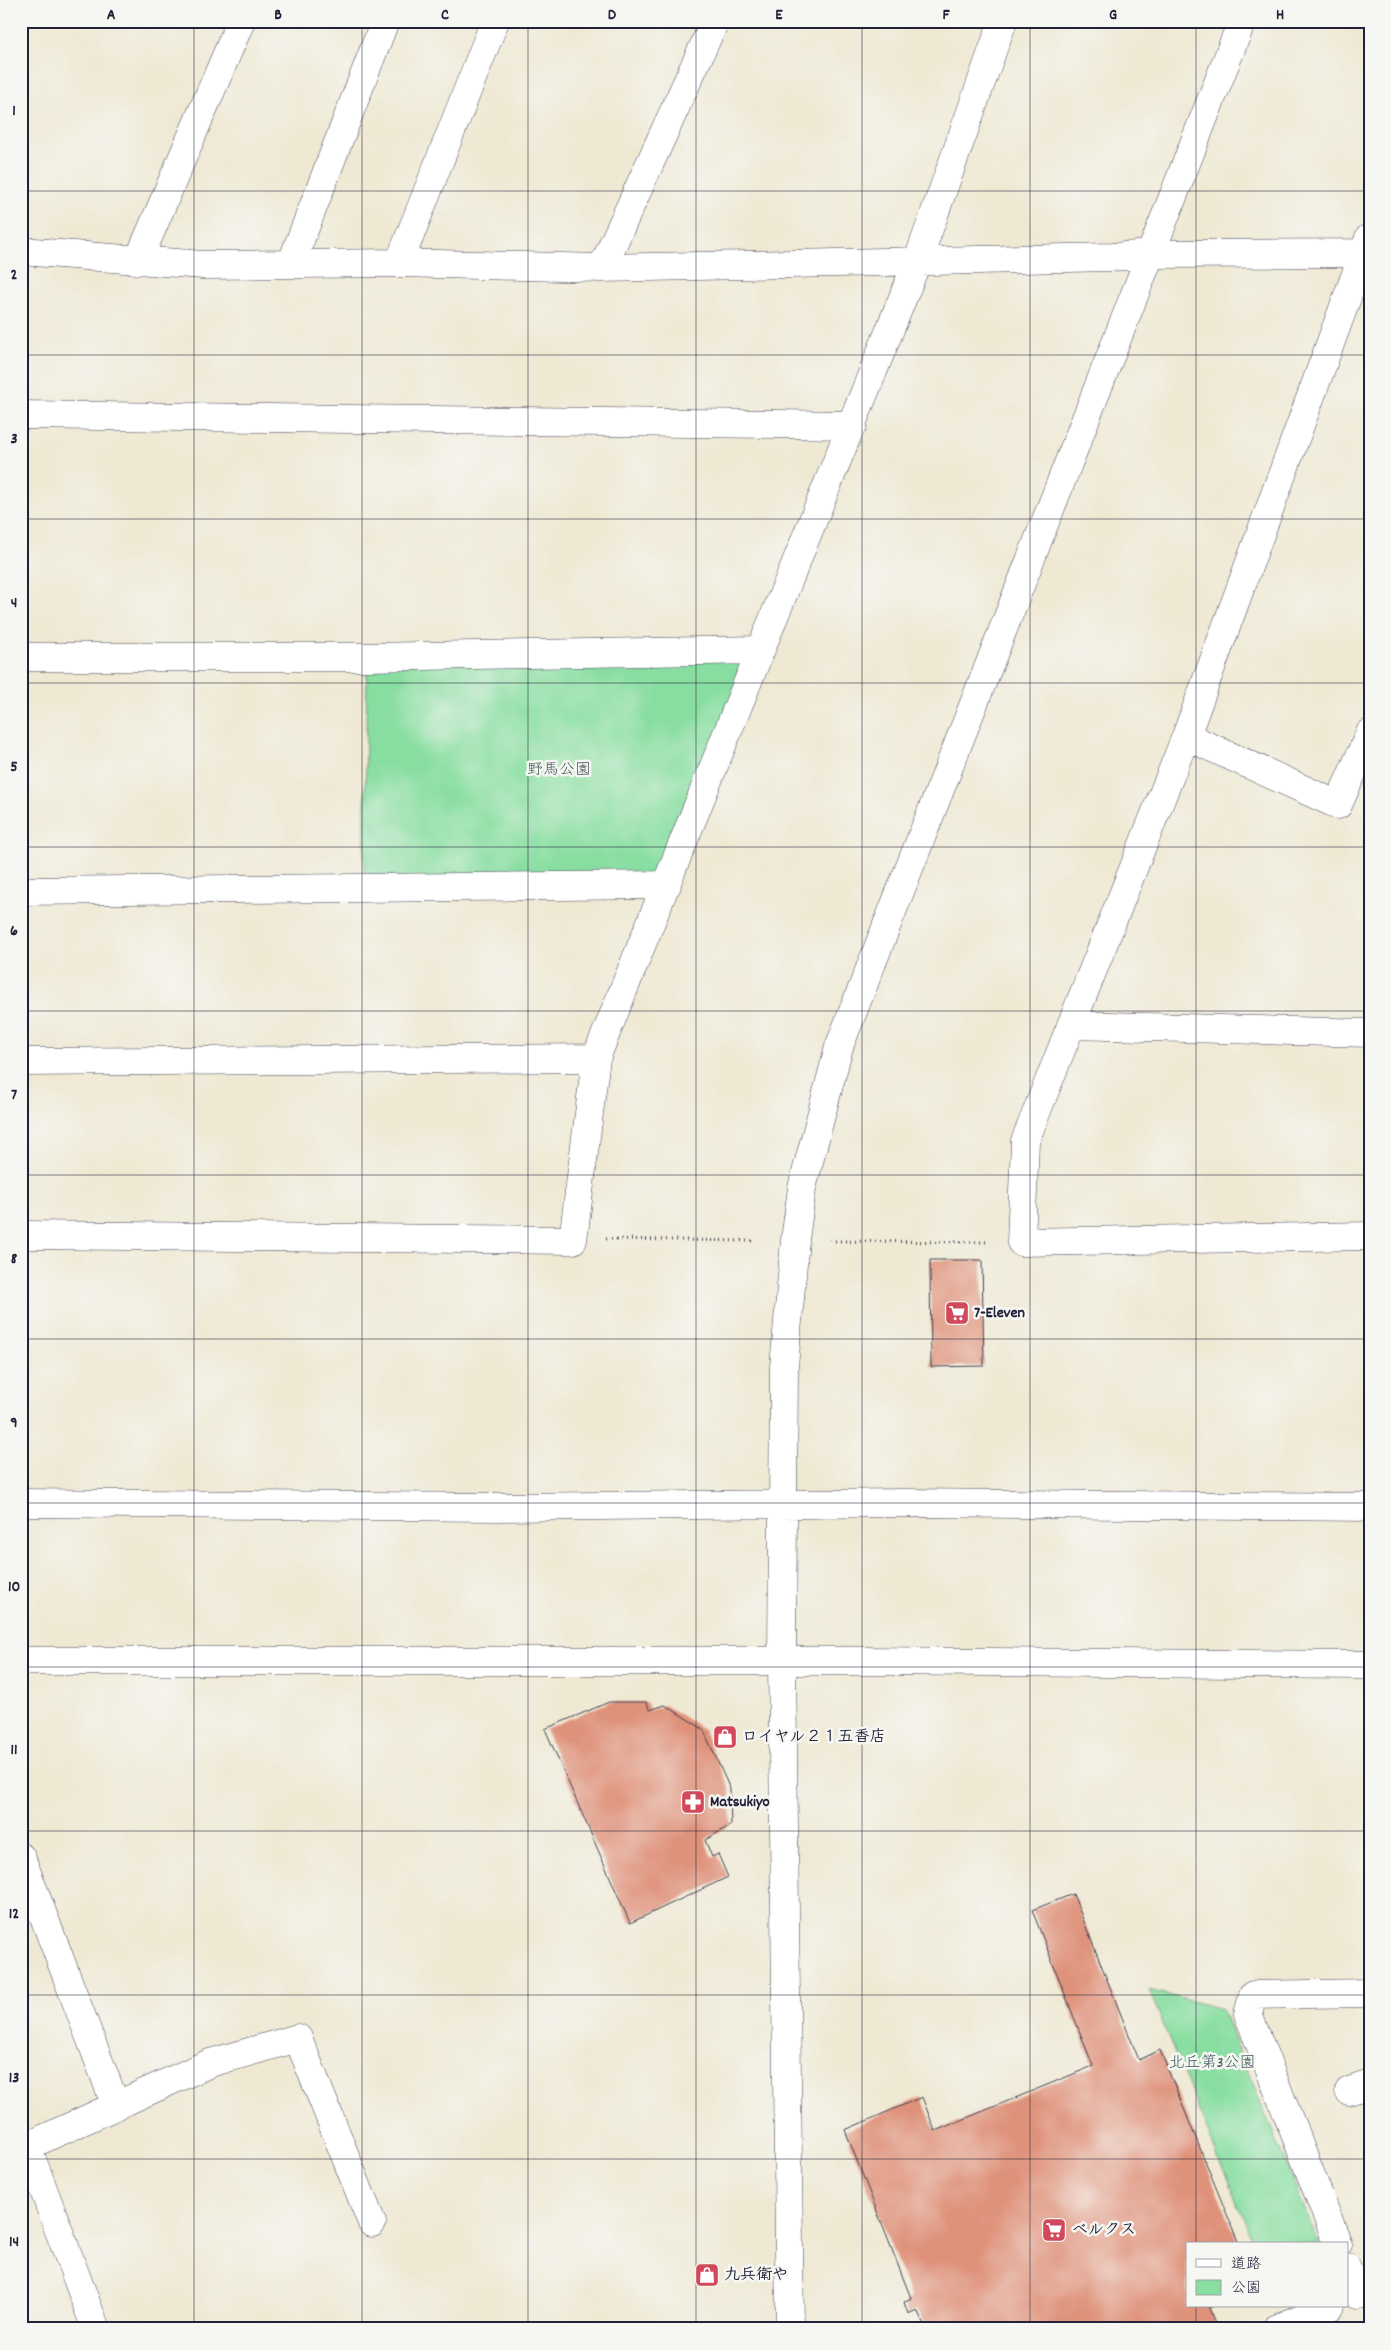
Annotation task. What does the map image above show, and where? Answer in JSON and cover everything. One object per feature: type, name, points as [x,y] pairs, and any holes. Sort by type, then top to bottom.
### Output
[{"type":"street","points":[[138,261],[241,21]]},
{"type":"street","points":[[291,264],[385,21]]},
{"type":"street","points":[[400,263],[495,21]]},
{"type":"street","points":[[602,268],[715,21]]},
{"type":"street","points":[[21,1235],[573,1240],[596,1058],[918,260],[1003,21]]},
{"type":"street","points":[[790,2329],[782,1661],[784,1367],[795,1240],[802,1188],[839,1047],[1242,21]]},
{"type":"street","points":[[21,251],[138,261],[202,264],[400,263],[602,268],[1113,257],[1150,254],[1368,247],[1186,736],[1025,1141],[1021,1242],[1370,1236]]},
{"type":"street","points":[[21,415],[853,424]]},
{"type":"street","points":[[21,657],[366,657],[761,650]]},
{"type":"street","points":[[1186,736],[1338,805],[1370,733]]},
{"type":"street","points":[[21,891],[667,885]]},
{"type":"street","points":[[1071,1025],[1370,1033]]},
{"type":"street","points":[[21,1062],[596,1058]]},
{"type":"street","points":[[21,1503],[497,1507],[911,1503],[1370,1507]]},
{"type":"street","points":[[21,1661],[782,1661],[1370,1665]]},
{"type":"street","points":[[21,1858],[116,2106]]},
{"type":"street","points":[[1337,2242],[1248,2014],[1253,1995],[1370,1993]]},
{"type":"street","points":[[96,2329],[24,2148],[210,2063],[298,2038],[372,2223]]},
{"type":"street","points":[[1348,2270],[1358,2295]]},
{"type":"street","points":[[1276,2329],[1317,2317]]},
{"type":"path","points":[[573,1240],[753,1240]]},
{"type":"path","points":[[830,1241],[1021,1242]]},
{"type":"green space","name":"野馬公園","points":[[761,650],[667,885],[364,888],[367,657]]},
{"type":"green space","name":"北丘第3公園","points":[[1149,1990],[1222,2009],[1318,2242],[1253,2242]]},
{"type":"building","name":"7-Eleven","points":[[930,1260],[982,1260],[984,1366],[931,1367]]},
{"type":"building","points":[[609,1702],[646,1702],[650,1710],[665,1705],[703,1729],[730,1789],[731,1825],[705,1840],[712,1857],[718,1854],[728,1877],[630,1923],[545,1729]]},
{"type":"building","points":[[1073,1894],[1139,2060],[1160,2050],[1238,2242],[1186,2242],[1186,2308],[1209,2308],[1215,2324],[1203,2329],[915,2329],[924,2325],[917,2310],[908,2314],[904,2302],[911,2298],[845,2130],[922,2097],[935,2131],[1093,2066],[1032,1910]]},
{"type":"place","name":"7-Eleven","points":[[957,1313]]},
{"type":"place","name":"ロイヤル２１五香店","points":[[725,1737]]},
{"type":"place","name":"Matsukiyo","points":[[693,1802]]},
{"type":"place","name":"ベルクス","points":[[1054,2230]]},
{"type":"place","name":"九兵衛や","points":[[707,2275]]}]
